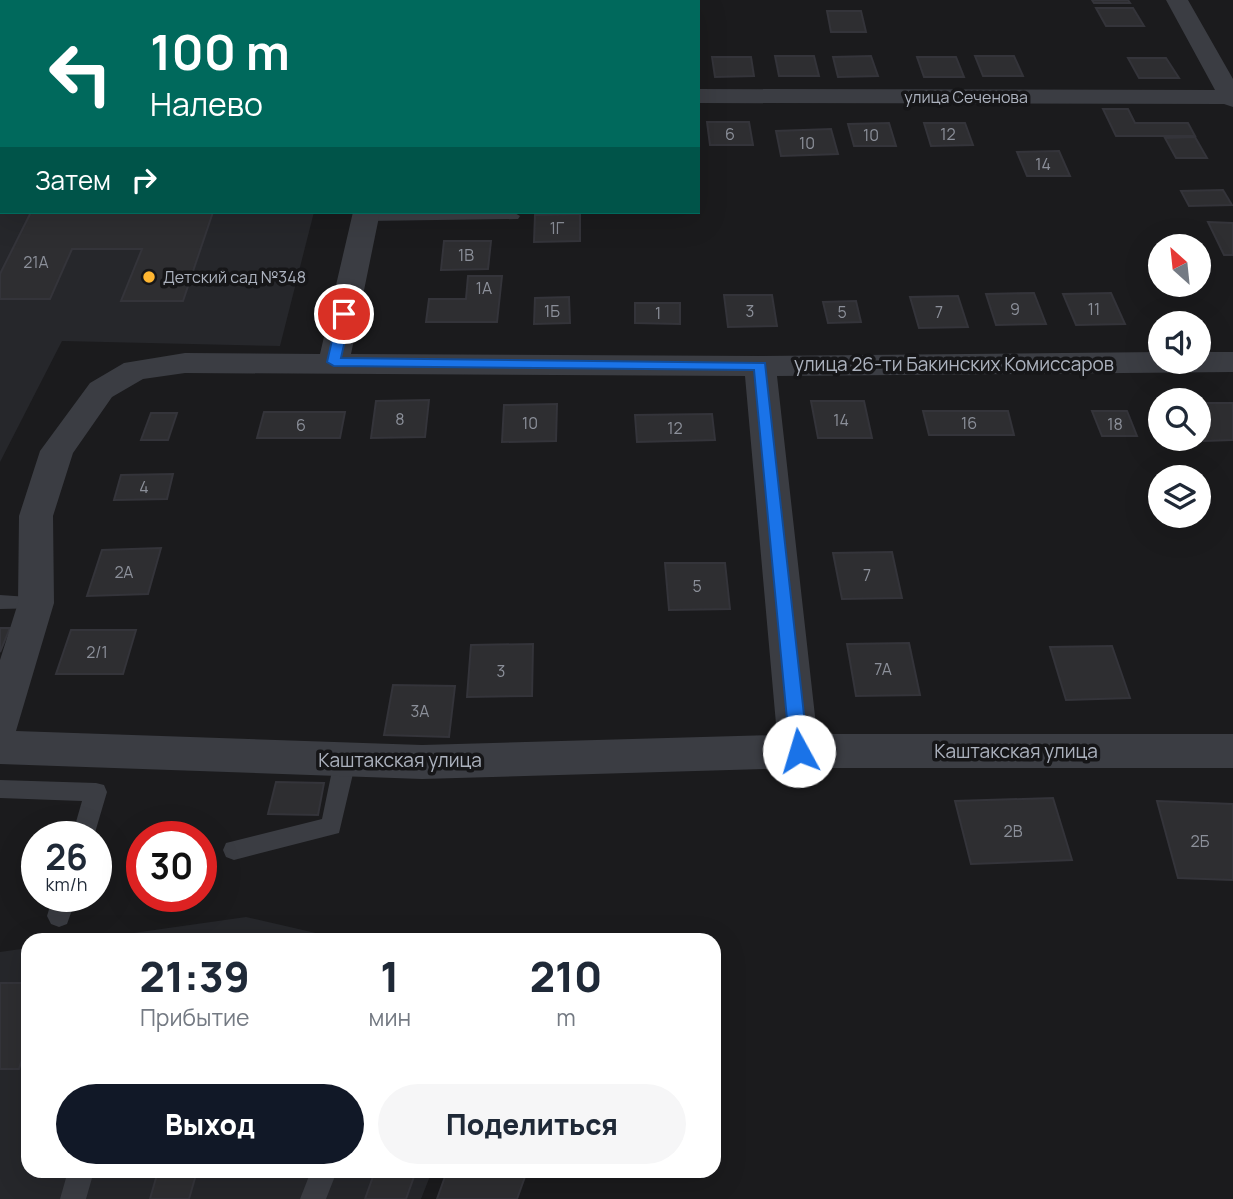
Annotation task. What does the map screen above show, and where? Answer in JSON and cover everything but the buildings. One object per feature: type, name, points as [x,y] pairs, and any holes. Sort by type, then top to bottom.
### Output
[{"type":"street","points":[[1177,0],[1232,98]]},
{"type":"street","name":"улица Сеченова","points":[[700,96],[1232,98]]},
{"type":"street","points":[[334,362],[365,215]]},
{"type":"street","name":"улица 26-ти Бакинских Комиссаров","points":[[0,724],[36,603],[36,516],[57,451],[101,390],[135,370],[185,363],[760,366],[1148,362]]},
{"type":"street","name":"улица 26-ти Бакинских Комиссаров","points":[[1211,362],[1233,362]]},
{"type":"street","points":[[760,366],[799,751]]},
{"type":"street","name":"Каштакская улица","points":[[0,747],[422,762],[799,751],[1233,751]]},
{"type":"lane","points":[[365,215],[513,216]]},
{"type":"lane","points":[[0,602],[36,603]]},
{"type":"lane","points":[[234,850],[331,826],[345,761]]},
{"type":"lane","points":[[0,789],[96,792],[87,821]]},
{"type":"lane","points":[[73,1199],[78,1178]]},
{"type":"lane","points":[[313,1199],[321,1178]]},
{"type":"shaded area","name":"Детский сад №348","points":[[0,214],[313,214],[280,346],[62,341],[0,462]]},
{"type":"shaded area","points":[[246,917],[316,933],[133,933]]},
{"type":"shaded area","points":[[21,949],[21,1178],[429,1178],[421,1199],[0,1199],[0,952]]},
{"type":"place","name":"Детский сад №348","points":[[149,277]]},
{"type":"route","points":[[344,314],[334,362],[760,366],[799,751]]}]
